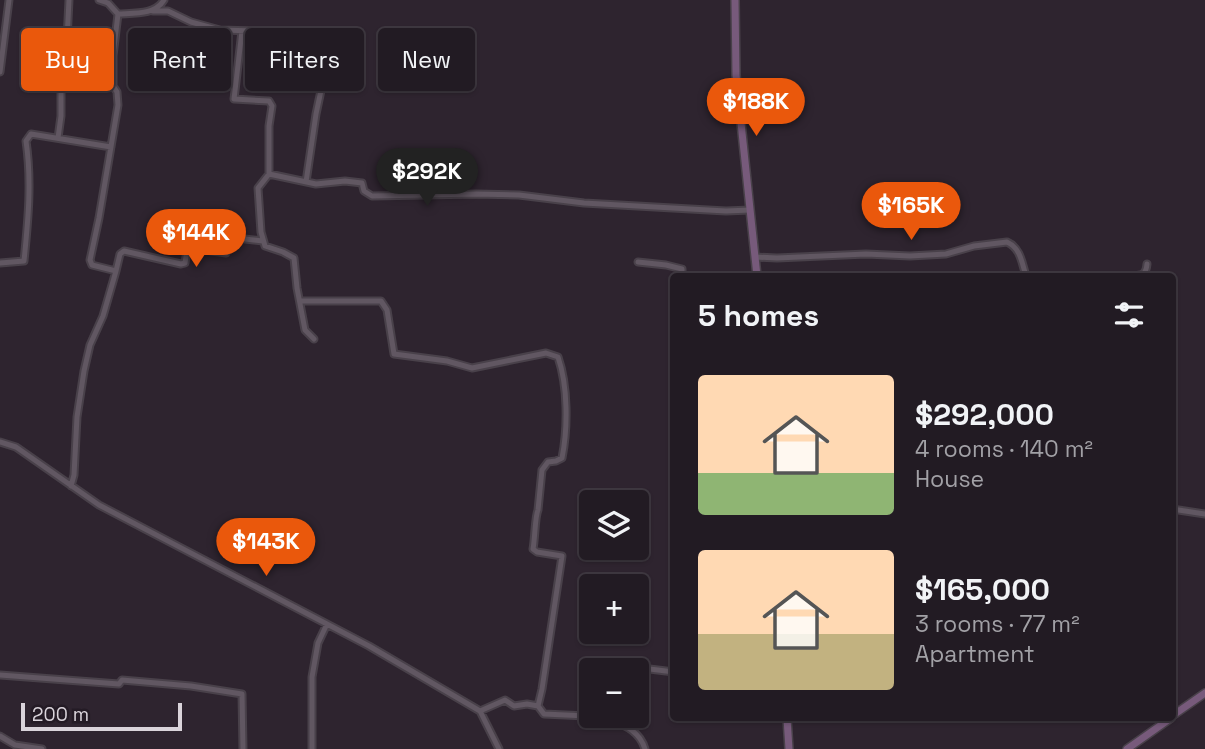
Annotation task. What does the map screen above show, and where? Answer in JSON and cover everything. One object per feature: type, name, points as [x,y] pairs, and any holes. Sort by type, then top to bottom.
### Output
[{"type":"street","points":[[0,72],[9,0]]},
{"type":"street","points":[[58,138],[69,0]]},
{"type":"street","points":[[99,0],[108,3],[118,14],[113,57],[113,86],[117,92],[118,105],[90,260],[92,265],[116,271]]},
{"type":"street","points":[[153,11],[163,4],[164,0]]},
{"type":"street","points":[[735,0],[736,75],[757,273]]},
{"type":"street","points":[[118,14],[168,11],[191,22],[220,30],[298,32],[309,38],[327,67],[316,114],[306,182]]},
{"type":"street","points":[[242,31],[234,99],[269,101],[272,106],[269,174],[258,188],[263,241],[265,246],[294,258],[305,330],[314,340]]},
{"type":"street","points":[[0,263],[24,261],[30,193],[26,141],[31,134],[111,147]]},
{"type":"street","points":[[269,174],[316,184],[345,181],[362,183],[364,191],[372,196],[519,195],[584,203],[750,210]]},
{"type":"street","points":[[71,486],[84,371],[120,254],[124,251],[181,264],[185,263],[187,250],[191,248],[226,253],[231,239],[263,241]]},
{"type":"street","points":[[755,257],[866,254],[910,256],[946,254],[974,246],[1007,243],[1018,249],[1025,273]]},
{"type":"street","points":[[638,262],[666,265],[682,269],[682,273]]},
{"type":"street","points":[[1144,273],[1147,264]]},
{"type":"street","points":[[300,301],[382,301],[387,310],[394,354],[447,361],[472,368],[546,353],[558,357],[563,372],[565,446],[562,458],[548,462],[542,470],[534,548],[537,552],[562,556],[538,706]]},
{"type":"street","points":[[0,442],[16,447],[99,505],[369,646],[480,711],[499,749]]},
{"type":"street","points":[[1176,510],[1205,514]]},
{"type":"street","points":[[312,749],[312,677],[318,643],[327,624]]},
{"type":"street","points":[[649,669],[670,672]]},
{"type":"street","points":[[0,675],[119,684],[122,680],[188,685],[242,694],[243,749]]},
{"type":"street","points":[[1176,714],[1205,693]]},
{"type":"street","points":[[480,711],[505,700],[514,706],[538,706],[544,714],[579,716]]},
{"type":"street","points":[[787,721],[789,749]]},
{"type":"street","points":[[1127,749],[1166,721]]},
{"type":"street","points":[[630,728],[634,730],[645,749]]},
{"type":"street","points":[[0,736],[15,745],[42,749]]}]
